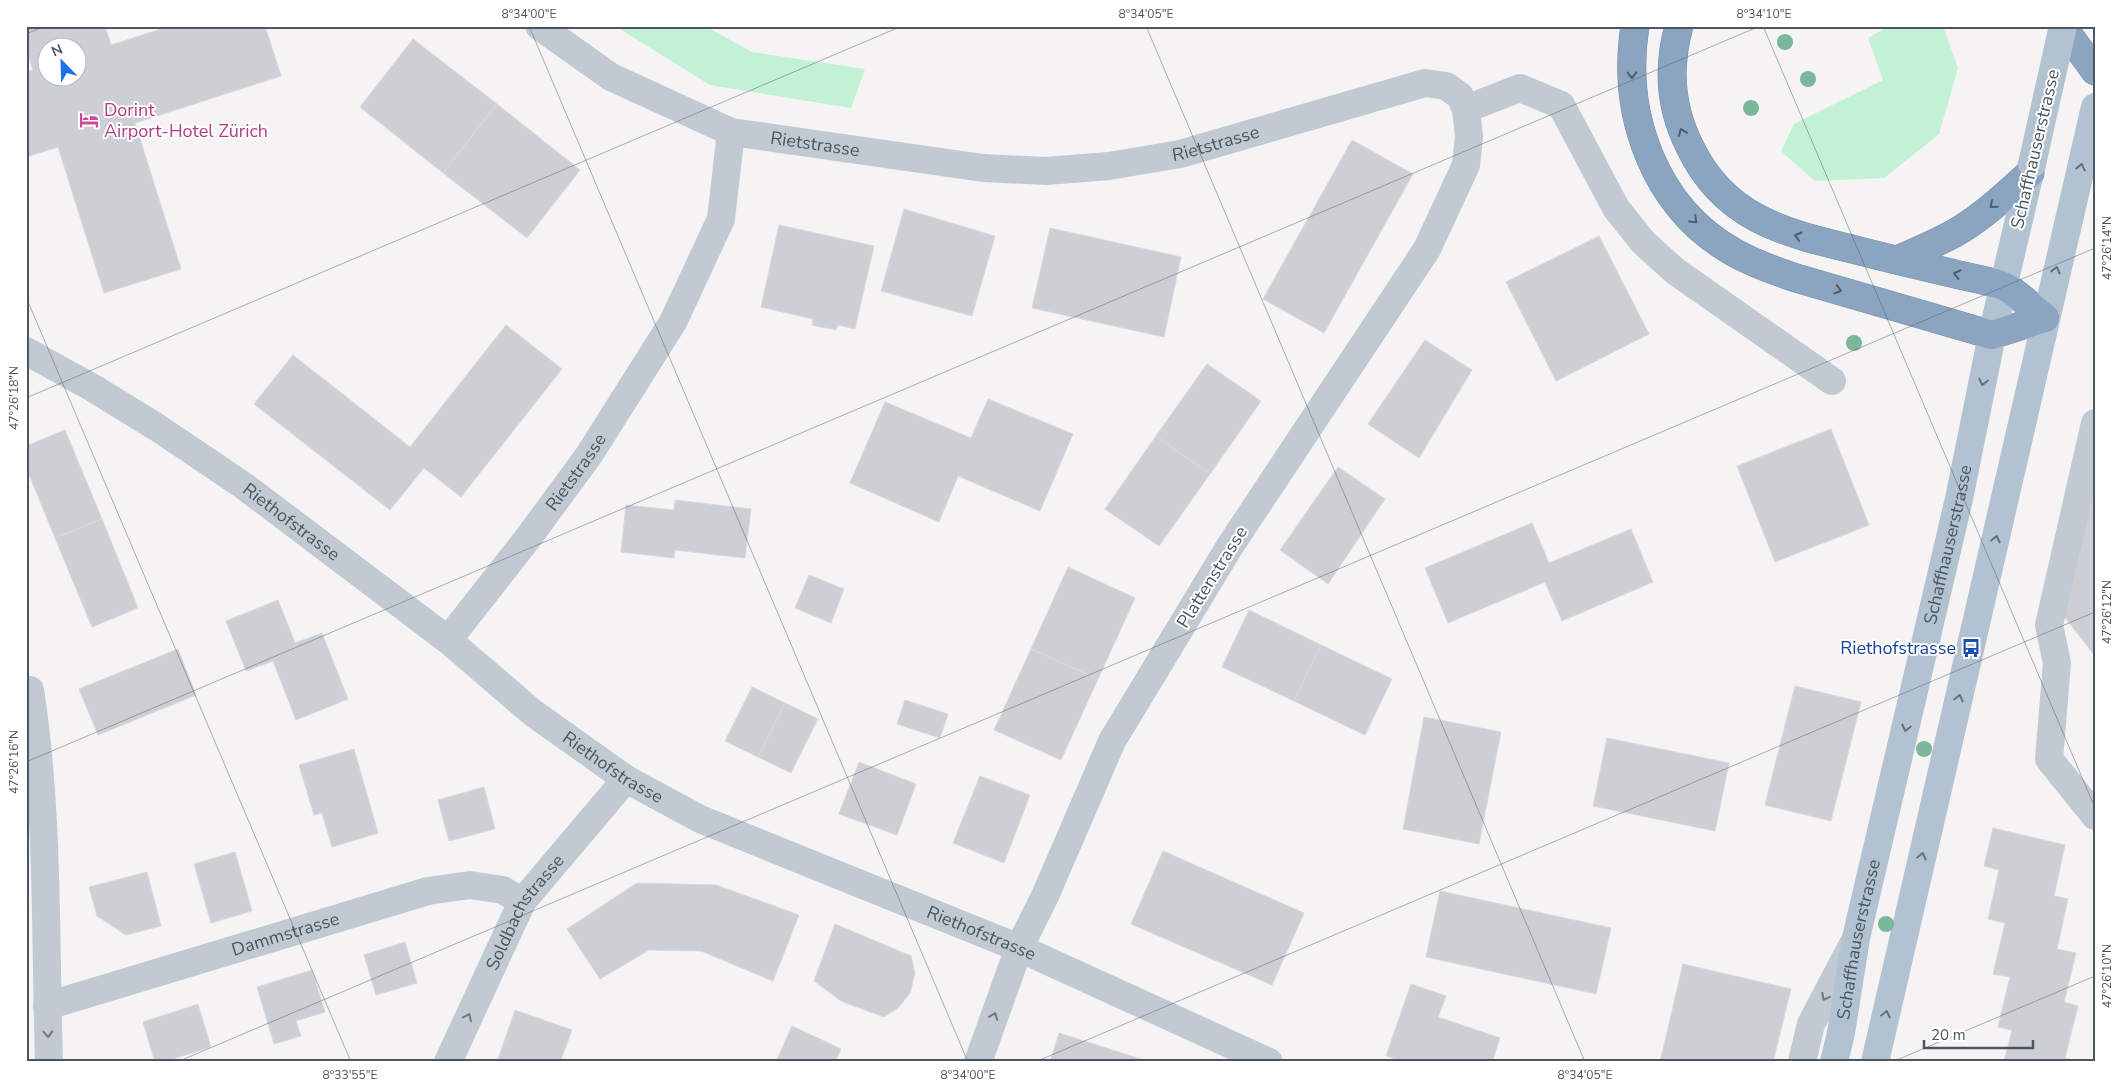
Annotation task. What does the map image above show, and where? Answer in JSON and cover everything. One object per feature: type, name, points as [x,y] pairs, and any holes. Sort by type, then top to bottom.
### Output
[{"type":"highway","points":[[1635,26],[1632,94],[1638,125],[1646,151],[1664,184],[1683,210],[1706,232],[1734,252],[1772,270],[1992,335],[2045,318]]},
{"type":"highway","points":[[1679,26],[1675,40],[1672,74],[1676,116],[1694,157],[1721,193],[1754,218],[1799,237],[2004,286],[2045,318]]},
{"type":"highway","points":[[2063,26],[2095,71]]},
{"type":"highway","points":[[1897,260],[1960,230],[1987,211],[2031,169]]},
{"type":"main road","name":"Schaffhauserstrasse","points":[[1834,1062],[1841,1033],[1856,938],[1954,518],[1992,335],[2063,26]]},
{"type":"main road","points":[[1875,1062],[2095,107]]},
{"type":"street","points":[[539,26],[611,78],[731,132]]},
{"type":"street","name":"Rietstrasse","points":[[448,640],[528,538],[589,455],[673,322],[721,219],[731,132],[983,168],[1046,171],[1109,166],[1180,154],[1425,84],[1446,86],[1460,96],[1466,109]]},
{"type":"street","points":[[1466,109],[1520,88],[1561,105],[1616,208],[1643,242],[1675,272],[1832,381]]},
{"type":"street","name":"Plattenstrasse","points":[[978,1062],[1019,948],[1045,896],[1112,741],[1230,546],[1427,249],[1466,165],[1469,136],[1466,109]]},
{"type":"street","name":"Riethofstrasse","points":[[26,351],[134,413],[244,486],[448,640],[533,713],[626,779],[700,819],[1019,948],[1269,1062]]},
{"type":"street","points":[[2095,424],[2049,625],[2057,663],[2049,759],[2095,816]]},
{"type":"street","points":[[30,690],[36,726],[43,807],[49,1062]]},
{"type":"street","name":"Soldbachstrasse","points":[[448,1062],[522,902],[626,779]]},
{"type":"street","name":"Dammstrasse","points":[[47,1006],[428,891],[470,885],[503,890],[522,902]]},
{"type":"street","points":[[1802,1062],[1811,1024],[1856,938]]},
{"type":"green space","points":[[615,26],[705,26],[752,52],[865,69],[851,108],[710,85]]},
{"type":"green space","points":[[1889,26],[1943,26],[1958,68],[1939,134],[1884,178],[1815,181],[1781,151],[1794,124],[1883,80],[1868,38]]},
{"type":"building","points":[[26,26],[105,26],[111,45],[171,26],[265,26],[281,76],[135,123],[181,269],[104,293],[58,147],[26,157],[26,72],[33,70],[26,49]]},
{"type":"building","points":[[413,39],[497,104],[443,173],[360,107]]},
{"type":"building","points":[[497,104],[580,170],[527,238],[443,173]]},
{"type":"building","points":[[1352,140],[1413,174],[1324,333],[1263,299]]},
{"type":"building","points":[[904,209],[995,236],[972,316],[881,291]]},
{"type":"building","points":[[779,225],[874,246],[855,329],[838,325],[836,330],[812,325],[813,319],[761,307]]},
{"type":"building","points":[[1050,228],[1181,257],[1164,337],[1032,308]]},
{"type":"building","points":[[1599,236],[1649,334],[1556,381],[1506,282]]},
{"type":"building","points":[[506,325],[562,369],[461,497],[424,468],[390,510],[254,404],[293,355],[410,447]]},
{"type":"building","points":[[1425,340],[1472,370],[1419,458],[1368,424]]},
{"type":"building","points":[[1207,364],[1261,401],[1210,474],[1156,436]]},
{"type":"building","points":[[988,399],[1073,434],[1040,511],[958,476],[939,522],[850,483],[885,402],[971,438]]},
{"type":"building","points":[[1831,429],[1869,525],[1775,562],[1737,466]]},
{"type":"building","points":[[65,430],[102,519],[55,538],[26,467],[26,446]]},
{"type":"building","points":[[1156,436],[1210,474],[1159,546],[1105,509]]},
{"type":"building","points":[[1338,467],[1385,499],[1328,584],[1280,550]]},
{"type":"building","points":[[2095,469],[2095,656],[2060,611]]},
{"type":"building","points":[[675,500],[751,509],[745,558],[675,550],[674,558],[621,552],[626,505],[674,510]]},
{"type":"building","points":[[102,519],[138,608],[92,627],[55,538]]},
{"type":"building","points":[[1532,523],[1549,563],[1631,529],[1653,582],[1562,621],[1545,582],[1448,623],[1425,568]]},
{"type":"building","points":[[1068,567],[1135,598],[1098,679],[1031,649]]},
{"type":"building","points":[[809,575],[844,589],[831,623],[795,608]]},
{"type":"building","points":[[278,600],[295,643],[322,633],[348,699],[296,720],[273,661],[246,671],[226,621]]},
{"type":"building","points":[[1249,610],[1321,645],[1294,701],[1222,667]]},
{"type":"building","points":[[1321,645],[1392,679],[1365,735],[1294,701]]},
{"type":"building","points":[[178,649],[196,695],[98,735],[79,689]]},
{"type":"building","points":[[1031,649],[1098,679],[1061,760],[994,730]]},
{"type":"building","points":[[1795,686],[1861,702],[1831,821],[1765,805]]},
{"type":"building","points":[[752,687],[785,703],[758,757],[725,741]]},
{"type":"building","points":[[905,700],[948,714],[940,738],[897,724]]},
{"type":"building","points":[[785,703],[818,719],[791,773],[758,757]]},
{"type":"building","points":[[1424,717],[1501,732],[1479,844],[1403,829]]},
{"type":"building","points":[[1607,738],[1729,763],[1715,831],[1593,806]]},
{"type":"building","points":[[354,749],[378,833],[332,847],[322,813],[314,815],[299,765]]},
{"type":"building","points":[[859,762],[916,784],[897,835],[839,814]]},
{"type":"building","points":[[980,776],[1030,795],[1004,863],[953,843]]},
{"type":"building","points":[[484,787],[495,829],[449,841],[438,800]]},
{"type":"building","points":[[1993,828],[2065,845],[2054,896],[2068,899],[2057,949],[2076,953],[2064,1002],[2078,1006],[2065,1058],[2079,1062],[2004,1062],[2012,1030],[1998,1027],[2010,977],[1993,974],[2005,923],[1988,919],[1999,870],[1984,866]]},
{"type":"building","points":[[1163,851],[1304,913],[1272,985],[1131,924]]},
{"type":"building","points":[[235,852],[252,911],[211,923],[194,864]]},
{"type":"building","points":[[147,872],[161,926],[126,935],[97,916],[89,887]]},
{"type":"building","points":[[637,883],[716,885],[799,915],[773,981],[701,951],[649,950],[600,979],[567,929]]},
{"type":"building","points":[[1440,891],[1611,928],[1596,994],[1426,957]]},
{"type":"building","points":[[835,924],[911,956],[915,973],[910,993],[898,1008],[884,1017],[841,1001],[814,981]]},
{"type":"building","points":[[405,942],[417,983],[376,995],[364,955]]},
{"type":"building","points":[[1683,964],[1791,989],[1773,1062],[1660,1062]]},
{"type":"building","points":[[312,970],[325,1012],[296,1021],[301,1036],[274,1044],[257,987]]},
{"type":"building","points":[[1411,984],[1446,996],[1438,1017],[1500,1038],[1492,1062],[1404,1062],[1386,1056]]},
{"type":"building","points":[[198,1004],[211,1047],[163,1062],[155,1062],[143,1022]]},
{"type":"building","points":[[515,1010],[572,1030],[560,1062],[497,1062]]},
{"type":"building","points":[[792,1026],[841,1049],[835,1062],[776,1062]]},
{"type":"building","points":[[1059,1033],[1150,1062],[1050,1062]]},
{"type":"place","name":"Dorint Airport-Hotel Zürich","points":[[89,120]]},
{"type":"place","name":"Riethofstrasse","points":[[1971,648]]}]
